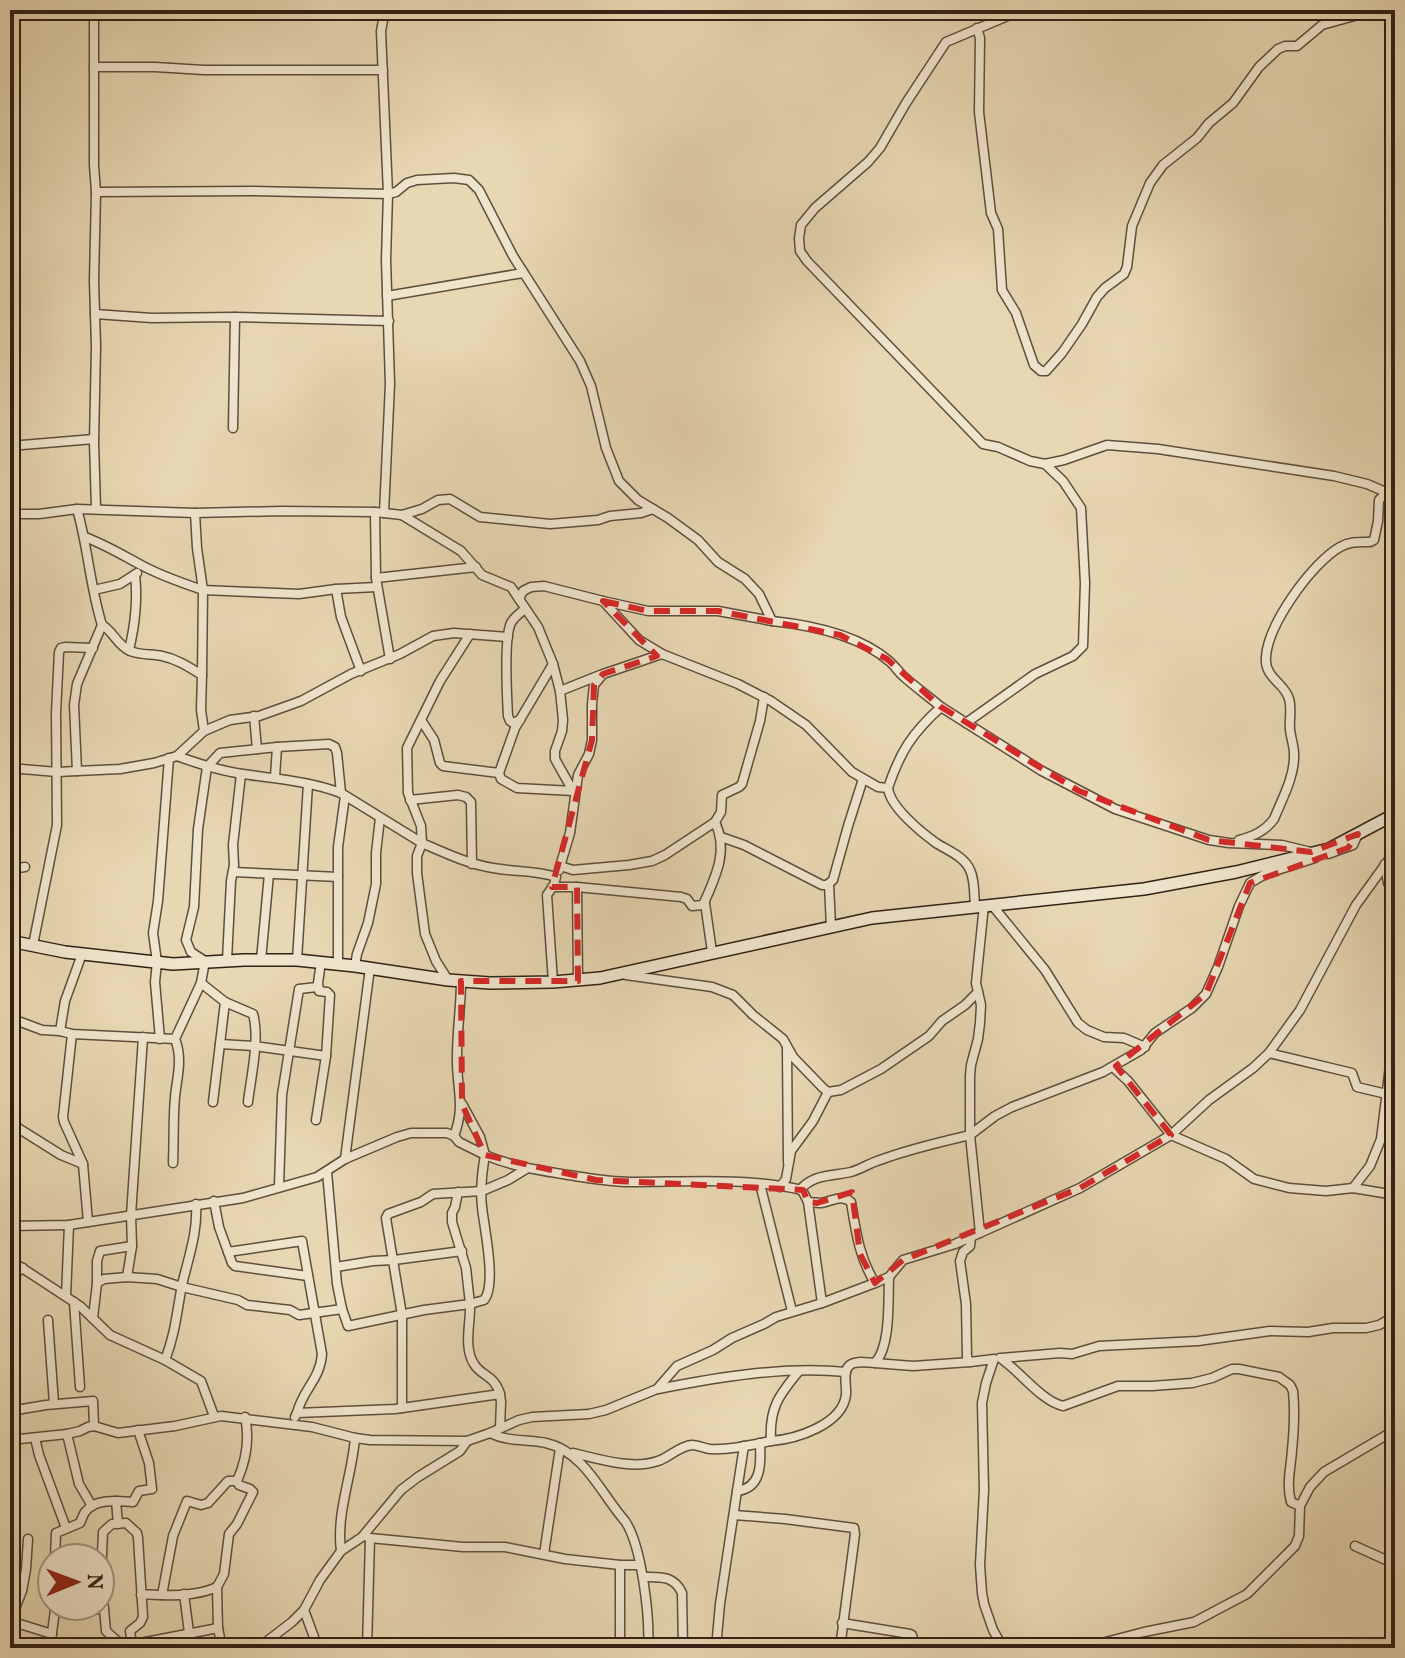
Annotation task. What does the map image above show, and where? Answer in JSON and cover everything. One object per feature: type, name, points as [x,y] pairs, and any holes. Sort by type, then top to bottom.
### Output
[{"type":"street","points":[[94,10],[96,509]]},
{"type":"street","points":[[385,10],[381,31],[388,194],[390,384],[379,512],[377,582],[390,659]]},
{"type":"street","points":[[1015,10],[1010,15],[946,42],[880,148],[815,208],[801,225],[800,251],[807,261],[983,444],[1045,464],[1107,445],[1171,451],[1334,476],[1391,494]]},
{"type":"street","points":[[977,28],[980,38],[979,112],[991,213],[998,229],[1002,290],[1016,313],[1034,365],[1046,371],[1082,324],[1097,297],[1124,274],[1132,226],[1150,183],[1163,165],[1233,103],[1259,67],[1278,49],[1297,46],[1322,25],[1376,10]]},
{"type":"street","points":[[94,67],[383,70]]},
{"type":"street","points":[[96,192],[388,194],[417,180],[469,180],[479,190],[523,273],[580,361],[591,386],[606,448],[619,481],[638,500],[698,540],[718,562],[745,579],[759,594],[772,621]]},
{"type":"street","points":[[387,296],[523,273]]},
{"type":"street","points":[[95,314],[389,321]]},
{"type":"street","points":[[233,428],[235,317]]},
{"type":"street","points":[[10,446],[94,439]]},
{"type":"street","points":[[966,723],[1035,674],[1073,656],[1083,646],[1085,583],[1081,508],[1063,481],[1045,464]]},
{"type":"street","points":[[1229,843],[1252,836],[1269,825],[1293,770],[1289,699],[1266,663],[1273,629],[1310,574],[1328,556],[1347,544],[1374,540],[1378,503],[1391,494]]},
{"type":"street","points":[[402,515],[438,500],[450,499],[480,517],[540,524],[598,520],[653,509]]},
{"type":"street","points":[[77,509],[102,625],[77,684],[74,705],[77,771]]},
{"type":"street","points":[[10,514],[96,509],[195,513],[379,512],[402,515],[461,551],[482,575],[511,587],[538,627],[560,691],[562,731],[554,755],[574,791]]},
{"type":"street","points":[[195,513],[203,590],[201,710],[204,731]]},
{"type":"street","points":[[85,537],[144,567],[203,590],[299,594],[476,567]]},
{"type":"street","points":[[94,590],[120,584],[144,567]]},
{"type":"street","points":[[129,650],[135,623],[135,575]]},
{"type":"street","points":[[519,599],[523,591],[544,586],[648,611],[718,611],[822,629],[887,659],[941,707],[1042,771],[1115,809],[1209,840],[1282,845],[1311,852]]},
{"type":"street","points":[[336,589],[341,617],[361,671]]},
{"type":"street","points":[[603,601],[633,634],[662,654],[764,697],[806,725],[852,772],[878,787],[888,788]]},
{"type":"street","points":[[521,720],[513,723],[508,716],[508,637],[510,624],[525,609]]},
{"type":"street","points":[[102,625],[108,628],[120,645],[129,650],[175,659],[202,675]]},
{"type":"street","points":[[454,1136],[460,1122],[462,1104],[457,1057],[461,1006],[455,980],[436,961],[425,934],[417,873],[417,856],[422,843],[421,826],[410,800],[407,748],[440,681],[470,634]]},
{"type":"street","points":[[10,768],[57,772],[120,769],[154,763],[173,757],[204,731],[230,720],[301,701],[326,686],[390,659],[433,636],[470,634],[508,637]]},
{"type":"street","points":[[33,945],[57,825],[59,652],[65,647],[93,648]]},
{"type":"street","points":[[560,691],[662,654]]},
{"type":"street","points":[[553,664],[515,728],[499,773],[501,779],[512,787],[574,791]]},
{"type":"street","points":[[553,982],[547,895],[570,833],[574,791],[592,740],[594,685],[603,674]]},
{"type":"street","points":[[560,866],[573,870],[652,861],[715,822],[721,812],[722,795],[742,784],[764,697]]},
{"type":"street","points":[[941,707],[910,738],[895,767],[888,793],[898,810],[970,867],[984,906],[976,983],[981,1005],[980,1023],[970,1076],[975,1234],[960,1261],[966,1304],[966,1351],[970,1362]]},
{"type":"street","points":[[254,716],[257,749]]},
{"type":"street","points":[[421,720],[434,740],[443,766],[499,773]]},
{"type":"street","points":[[205,961],[191,952],[186,940],[194,907],[198,829],[207,767],[220,753],[329,744],[335,747],[337,753],[343,794],[338,847],[338,964]]},
{"type":"street","points":[[275,777],[277,747]]},
{"type":"street","points":[[173,757],[241,774],[275,777],[327,788],[343,794],[422,843],[472,864],[546,873],[556,877]]},
{"type":"street","points":[[160,1039],[153,933],[173,757]]},
{"type":"street","points":[[227,960],[233,845],[241,774]]},
{"type":"street","points":[[721,837],[744,845],[822,885],[829,884],[833,880],[863,779]]},
{"type":"street","points":[[297,960],[308,784]]},
{"type":"street","points":[[410,800],[458,795],[471,802],[472,864]]},
{"type":"street","points":[[10,941],[82,954],[173,964],[297,960],[490,983],[578,980],[872,918],[1169,885],[1236,872],[1329,849],[1395,814]]},
{"type":"street","points":[[355,966],[376,884],[380,818]]},
{"type":"street","points":[[712,952],[705,903],[721,860],[721,837],[715,822]]},
{"type":"street","points":[[800,1190],[804,1184],[818,1177],[852,1171],[941,1141],[970,1135],[1012,1107],[1132,1057],[1145,1047],[1155,1033],[1192,1008],[1206,994],[1250,883],[1265,874],[1348,848],[1356,843],[1358,834]]},
{"type":"street","points":[[657,1389],[677,1366],[732,1338],[792,1311],[889,1277],[903,1260],[955,1244],[1080,1188],[1171,1135],[1209,1100],[1269,1053],[1300,1010],[1356,905],[1395,851]]},
{"type":"street","points":[[1385,864],[1388,883],[1395,898]]},
{"type":"street","points":[[10,869],[25,867]]},
{"type":"street","points":[[233,872],[338,877]]},
{"type":"street","points":[[261,960],[269,874]]},
{"type":"street","points":[[829,884],[831,927]]},
{"type":"street","points":[[552,887],[681,897],[694,906],[705,903]]},
{"type":"street","points":[[577,887],[578,980]]},
{"type":"street","points":[[984,906],[1011,925],[1045,970],[1078,1023],[1104,1037],[1124,1038],[1145,1047]]},
{"type":"street","points":[[60,1031],[65,1001],[82,954]]},
{"type":"street","points":[[173,1163],[175,1098],[180,1072],[175,1039],[201,983],[205,961]]},
{"type":"street","points":[[316,1120],[326,1056],[330,995],[317,987],[321,962]]},
{"type":"street","points":[[1353,1188],[1370,1166],[1381,1139],[1391,1095],[1395,966]]},
{"type":"street","points":[[345,1159],[370,968]]},
{"type":"street","points":[[617,973],[712,987],[733,995],[787,1044],[793,1057],[828,1092],[852,1085],[915,1047],[978,992]]},
{"type":"street","points":[[201,983],[225,1002],[253,1014],[254,1046],[248,1102]]},
{"type":"street","points":[[279,1186],[282,1095],[299,989],[317,987]]},
{"type":"street","points":[[213,1102],[225,1002]]},
{"type":"street","points":[[10,1018],[42,1030],[72,1034],[175,1039]]},
{"type":"street","points":[[72,1034],[63,1117],[83,1164],[88,1222]]},
{"type":"street","points":[[127,1277],[132,1246],[131,1215],[143,1037]]},
{"type":"street","points":[[220,1044],[326,1056]]},
{"type":"street","points":[[787,1044],[788,1162]]},
{"type":"street","points":[[1269,1053],[1352,1073],[1357,1087],[1391,1095]]},
{"type":"street","points":[[1113,1067],[1171,1135],[1226,1159],[1254,1179],[1271,1185],[1326,1191],[1353,1188],[1395,1195]]},
{"type":"street","points":[[780,1187],[786,1179],[791,1151],[813,1121],[828,1092]]},
{"type":"street","points":[[327,1172],[337,1284],[348,1326],[484,1300],[489,1293],[488,1245],[481,1204],[485,1155],[480,1137],[462,1104]]},
{"type":"street","points":[[10,1123],[61,1155],[83,1164]]},
{"type":"street","points":[[10,1226],[69,1225],[243,1198],[317,1177],[345,1159],[397,1137],[411,1133],[447,1133],[485,1155],[526,1169],[596,1180],[687,1180],[760,1184],[800,1190],[808,1202],[822,1303]]},
{"type":"street","points":[[402,1408],[402,1315],[386,1218],[388,1214],[421,1202],[433,1194],[482,1191],[526,1169]]},
{"type":"street","points":[[760,1184],[792,1311]]},
{"type":"street","points":[[458,1192],[451,1216],[466,1268],[470,1304],[468,1349],[474,1364],[497,1385],[501,1402],[500,1428]]},
{"type":"street","points":[[808,1202],[823,1203],[841,1198],[851,1202],[860,1254],[875,1283]]},
{"type":"street","points":[[214,1201],[219,1227],[235,1266],[308,1276]]},
{"type":"street","points":[[165,1360],[174,1335],[195,1231],[196,1204]]},
{"type":"street","points":[[69,1225],[70,1299],[80,1387]]},
{"type":"street","points":[[228,1252],[302,1241],[321,1365],[302,1397],[292,1425]]},
{"type":"street","points":[[93,1318],[100,1251],[132,1246]]},
{"type":"street","points":[[336,1267],[462,1251]]},
{"type":"street","points":[[10,1260],[70,1299],[110,1335],[165,1360],[201,1381],[214,1416]]},
{"type":"street","points":[[10,1277],[23,1268]]},
{"type":"street","points":[[97,1283],[104,1279],[127,1277],[157,1279],[247,1305],[290,1310],[299,1315],[342,1309]]},
{"type":"street","points":[[875,1363],[883,1352],[889,1277]]},
{"type":"street","points":[[490,1433],[621,1463],[650,1463],[692,1445],[710,1449],[744,1446],[800,1436],[814,1430],[837,1413],[845,1399],[846,1372],[850,1365],[856,1363],[913,1366],[1072,1354],[1099,1346],[1198,1341],[1270,1331],[1366,1328],[1395,1316]]},
{"type":"street","points":[[48,1320],[54,1404]]},
{"type":"street","points":[[997,1359],[1014,1368],[1059,1406],[1118,1386],[1192,1383],[1232,1369],[1279,1377],[1293,1391],[1289,1495],[1291,1502],[1300,1506]]},
{"type":"street","points":[[997,1359],[986,1383],[982,1403],[984,1490],[980,1565],[984,1604],[1003,1648]]},
{"type":"street","points":[[1082,1648],[1194,1622],[1247,1594],[1295,1546],[1299,1536],[1300,1506],[1310,1487],[1324,1472],[1394,1430],[1395,1364]]},
{"type":"street","points":[[94,1426],[93,1401],[11,1411],[12,1440],[67,1434],[94,1426],[118,1433],[175,1426],[214,1416],[245,1417],[312,1427],[370,1440],[467,1441],[519,1420],[589,1414],[657,1389],[694,1382],[820,1369],[846,1372]]},
{"type":"street","points":[[771,1441],[776,1402],[799,1371]]},
{"type":"street","points":[[297,1413],[402,1408],[500,1394]]},
{"type":"street","points":[[237,1481],[247,1445],[245,1417]]},
{"type":"street","points":[[56,1542],[56,1533],[80,1523],[92,1506],[116,1501],[133,1502],[139,1491],[153,1488],[138,1430]]},
{"type":"street","points":[[67,1434],[79,1484],[92,1506]]},
{"type":"street","points":[[35,1438],[66,1528]]},
{"type":"street","points":[[341,1551],[342,1508],[355,1438]]},
{"type":"street","points":[[258,1648],[304,1610],[341,1551],[366,1537],[401,1490],[460,1451],[467,1441]]},
{"type":"street","points":[[737,1491],[748,1489],[758,1478],[760,1443]]},
{"type":"street","points":[[716,1648],[744,1446]]},
{"type":"street","points":[[544,1554],[560,1448]]},
{"type":"street","points":[[571,1453],[629,1526],[643,1577],[648,1648]]},
{"type":"street","points":[[162,1595],[173,1536],[187,1501],[208,1503],[228,1481],[237,1481]]},
{"type":"street","points":[[222,1648],[217,1587],[224,1574],[229,1534],[253,1492],[237,1481]]},
{"type":"street","points":[[116,1501],[118,1524]]},
{"type":"street","points":[[734,1515],[854,1528],[840,1648]]},
{"type":"street","points":[[103,1542],[103,1532],[112,1524],[126,1523],[137,1533],[142,1620],[130,1631],[128,1646]]},
{"type":"street","points":[[366,1537],[463,1547],[505,1547],[620,1565],[640,1565]]},
{"type":"street","points":[[366,1537],[367,1648]]},
{"type":"street","points":[[28,1539],[22,1591],[10,1621],[52,1634]]},
{"type":"street","points":[[1355,1546],[1395,1564]]},
{"type":"street","points":[[620,1565],[620,1648]]},
{"type":"street","points":[[643,1577],[669,1579],[680,1587],[683,1648]]},
{"type":"street","points":[[141,1595],[184,1594],[217,1587]]},
{"type":"street","points":[[184,1594],[191,1648]]},
{"type":"street","points":[[304,1610],[318,1648]]},
{"type":"street","points":[[50,1648],[53,1622]]},
{"type":"street","points":[[105,1622],[106,1631],[128,1646],[218,1628]]},
{"type":"street","points":[[842,1623],[911,1634],[915,1648]]},
{"type":"highlighted area","points":[[603,601],[648,611],[718,611],[840,635],[887,659],[941,707],[1079,791],[1209,840],[1311,852],[1358,834],[1348,848],[1250,883],[1206,994],[1116,1066],[1171,1135],[1080,1188],[903,1260],[875,1283],[860,1254],[852,1192],[817,1203],[808,1202],[803,1190],[596,1180],[485,1155],[462,1104],[461,981],[578,981],[577,887],[552,887],[592,740],[594,685],[603,674],[657,656]]}]
